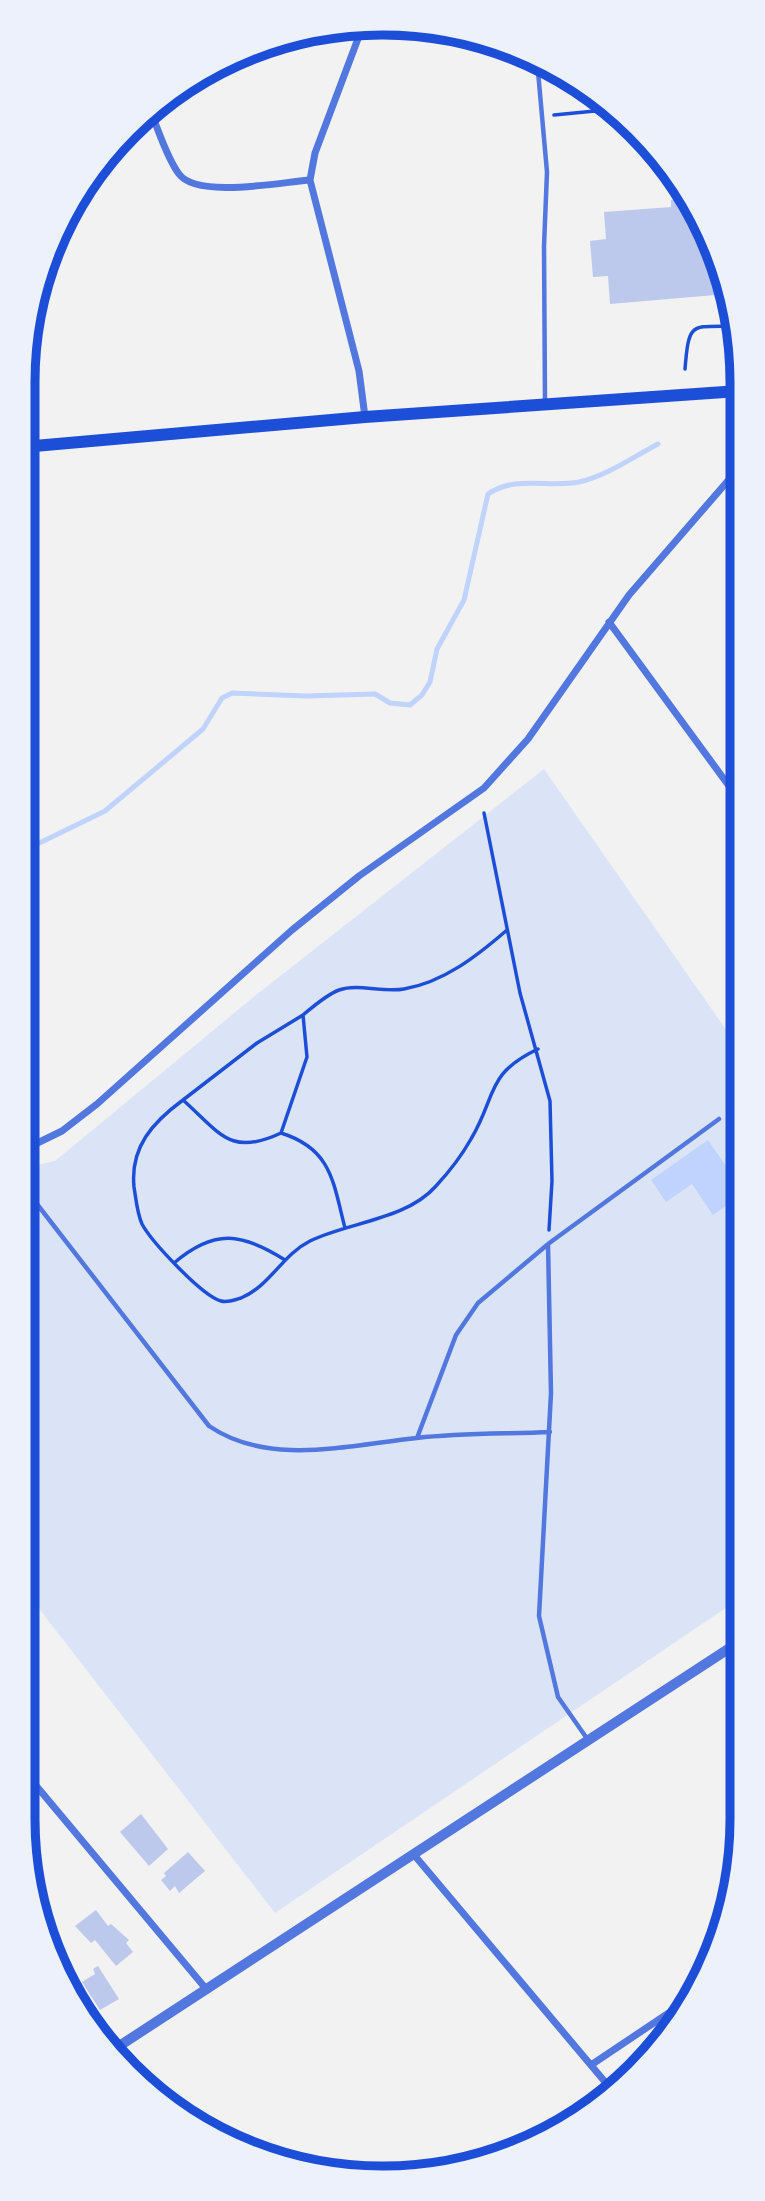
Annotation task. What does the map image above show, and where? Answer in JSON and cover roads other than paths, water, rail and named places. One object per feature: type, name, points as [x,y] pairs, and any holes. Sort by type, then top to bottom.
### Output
[{"type":"main road","points":[[35,446],[365,416],[730,392]]},
{"type":"street","points":[[359,36],[315,153],[310,180],[359,371],[365,416]]},
{"type":"street","points":[[154,120],[180,176],[200,186],[221,188],[310,180]]},
{"type":"street","points":[[35,1144],[62,1131],[97,1104],[292,930],[349,883],[484,788],[528,739],[609,622],[730,479]]},
{"type":"street","points":[[609,622],[730,787]]},
{"type":"street","points":[[119,2046],[415,1856],[730,1648]]},
{"type":"street","points":[[35,1784],[207,1990]]},
{"type":"street","points":[[415,1856],[607,2084]]},
{"type":"street","points":[[591,2065],[672,2011]]},
{"type":"lane","points":[[538,72],[547,172],[545,405]]},
{"type":"lane","points":[[417,1438],[456,1335],[478,1303],[548,1244],[719,1119]]},
{"type":"lane","points":[[35,1201],[209,1426],[230,1440],[266,1449],[310,1449],[417,1438],[550,1432]]},
{"type":"lane","points":[[548,1244],[550,1432],[539,1616],[558,1698],[589,1741]]},
{"type":"water","points":[[708,1140],[730,1172],[730,1203],[713,1215],[692,1184],[666,1202],[651,1180]]},
{"type":"waterway","points":[[35,845],[105,811],[203,729],[222,698],[232,693],[306,696],[375,694],[390,703],[410,705],[422,695],[430,682],[437,649],[464,600],[488,494],[499,488],[521,483],[579,482],[609,471],[658,444]]}]
